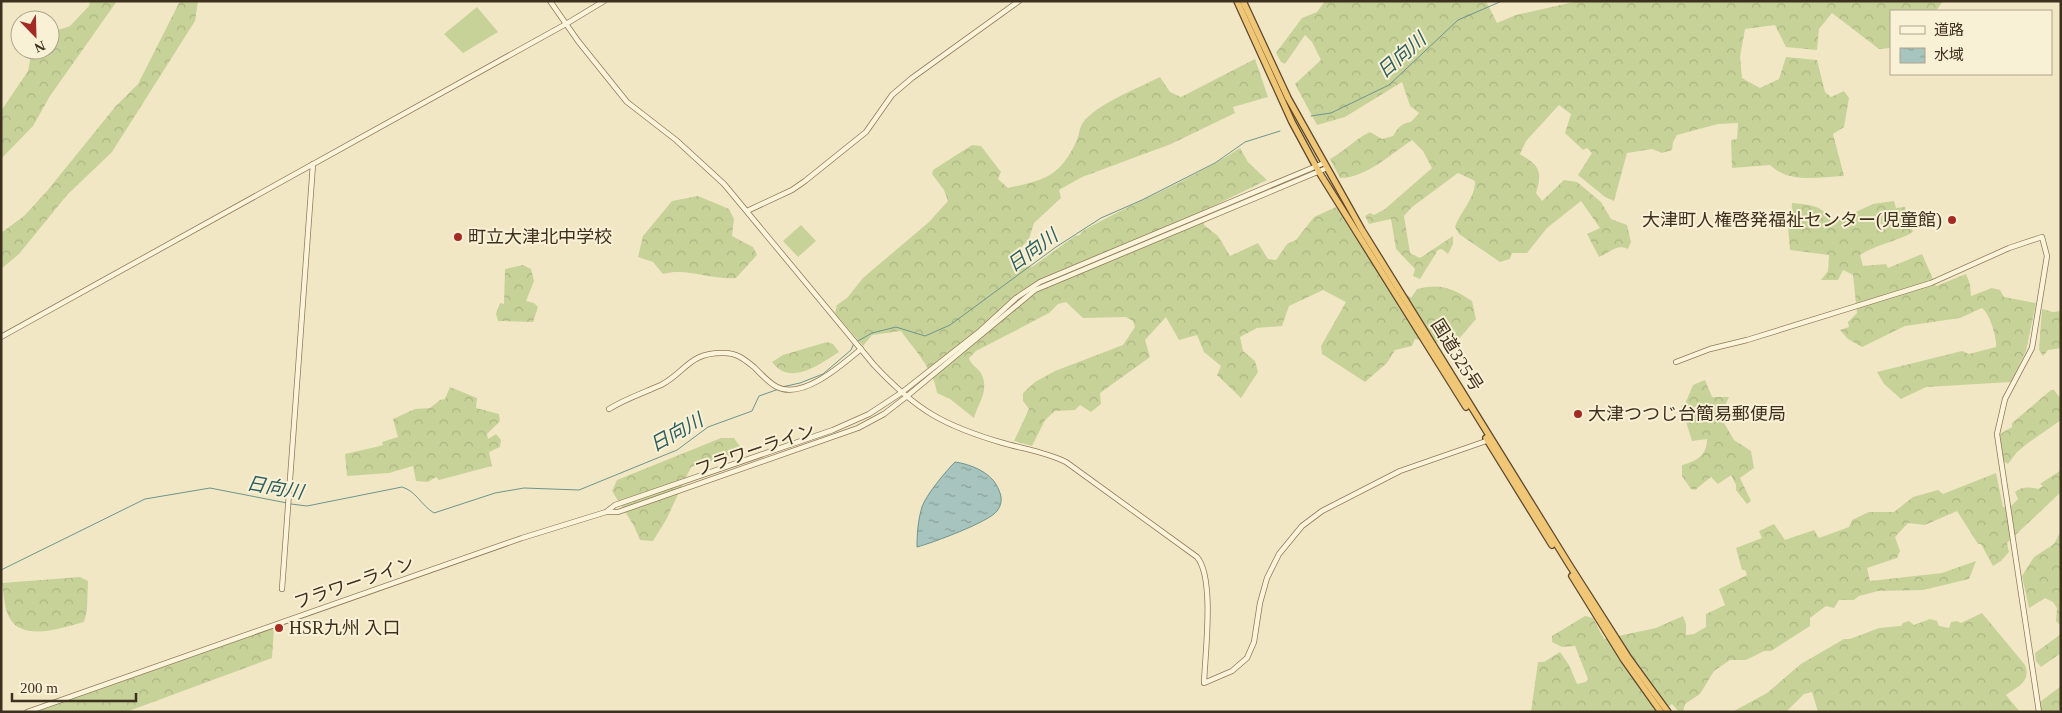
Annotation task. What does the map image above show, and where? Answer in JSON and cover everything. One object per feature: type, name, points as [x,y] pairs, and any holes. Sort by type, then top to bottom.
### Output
[{"type":"highway","name":"国道325号","points":[[1237,1],[1292,122],[1318,169],[1492,441],[1624,660],[1661,712]]},
{"type":"highway","name":"国道325号","points":[[1243,1],[1288,98],[1367,238],[1628,658],[1668,712]]},
{"type":"street","points":[[550,1],[628,102],[709,168],[747,211],[859,347],[901,393],[938,420],[1004,443],[1056,456],[1197,557],[1204,569],[1207,588],[1204,683],[1232,671],[1247,658],[1254,642],[1260,603],[1272,566],[1290,540],[1307,522],[1332,506],[1400,471],[1492,441]]},
{"type":"street","points":[[1,337],[566,24],[604,1]]},
{"type":"street","points":[[747,211],[792,190],[805,181],[866,132],[892,95],[921,71],[1019,1]]},
{"type":"street","points":[[282,589],[313,164]]},
{"type":"street","points":[[1318,169],[1326,165]]},
{"type":"street","name":"フラワーライン","points":[[606,512],[615,505],[856,421],[901,393],[972,337],[1016,298],[1040,282],[1318,169]]},
{"type":"street","name":"フラワーライン","points":[[27,712],[522,538],[606,512],[618,512],[858,428],[884,414],[906,397],[1035,290],[1318,169]]},
{"type":"street","points":[[1676,362],[1710,349],[1747,340],[1931,284],[2009,248],[2042,236],[2047,256],[2033,345],[2028,359],[2005,399],[1996,434],[2039,712]]},
{"type":"street","points":[[609,409],[662,384],[692,360],[707,354],[723,352],[738,355],[777,387],[785,390],[802,387],[818,381],[830,374],[859,347]]},
{"type":"green space","points":[[90,1],[117,1],[50,96],[33,126],[1,159],[1,111],[28,71],[30,60],[60,60],[60,30],[70,26],[89,6]]},
{"type":"green space","points":[[180,1],[198,1],[195,21],[112,152],[67,195],[19,254],[1,269],[1,233],[24,216],[47,191],[115,107],[138,84]]},
{"type":"green space","points":[[1325,1],[1486,1],[1497,23],[1516,15],[1578,1],[1943,1],[1937,10],[1890,10],[1890,48],[1879,49],[1832,13],[1819,29],[1817,50],[1786,47],[1775,25],[1745,29],[1740,57],[1742,78],[1760,88],[1779,79],[1786,57],[1817,60],[1825,92],[1831,97],[1844,91],[1849,98],[1844,127],[1833,134],[1844,176],[1795,177],[1786,175],[1770,165],[1732,168],[1731,140],[1737,139],[1738,123],[1718,124],[1677,135],[1673,142],[1672,150],[1662,153],[1652,149],[1627,153],[1614,201],[1605,197],[1578,175],[1592,153],[1587,148],[1583,150],[1565,133],[1571,114],[1559,105],[1526,141],[1520,154],[1532,162],[1538,169],[1539,179],[1536,193],[1542,201],[1564,180],[1577,182],[1601,202],[1611,219],[1627,225],[1631,242],[1628,249],[1624,247],[1616,248],[1599,257],[1587,234],[1600,228],[1581,201],[1547,228],[1527,253],[1512,253],[1510,259],[1500,262],[1459,234],[1455,227],[1473,193],[1475,181],[1458,173],[1412,207],[1404,216],[1410,253],[1420,258],[1453,236],[1453,244],[1448,254],[1442,249],[1438,250],[1420,279],[1413,276],[1415,269],[1396,249],[1391,219],[1369,224],[1365,216],[1370,213],[1374,215],[1385,209],[1432,168],[1423,151],[1412,140],[1369,170],[1350,177],[1340,178],[1330,159],[1370,132],[1382,139],[1393,136],[1400,126],[1411,122],[1419,113],[1410,106],[1402,82],[1345,117],[1317,125],[1295,84],[1321,60],[1312,42],[1305,35],[1285,64],[1281,62],[1276,53],[1302,18],[1317,12]]},
{"type":"green space","points":[[477,7],[498,32],[463,53],[444,34]]},
{"type":"green space","points":[[1255,59],[1268,97],[1233,107],[1235,113],[1171,144],[1082,177],[1059,190],[1061,198],[1034,223],[1029,239],[1019,250],[1026,266],[1032,267],[1075,236],[1080,235],[1081,232],[1201,171],[1240,148],[1248,162],[1267,180],[1205,210],[1204,225],[1218,236],[1230,256],[1258,243],[1268,259],[1276,260],[1287,244],[1296,240],[1314,217],[1336,207],[1376,270],[1411,298],[1417,289],[1440,287],[1452,290],[1472,301],[1476,319],[1457,341],[1441,343],[1415,339],[1412,346],[1395,350],[1387,363],[1365,382],[1322,354],[1321,346],[1346,302],[1323,290],[1289,306],[1282,326],[1257,328],[1240,337],[1243,351],[1255,361],[1258,372],[1241,398],[1217,375],[1221,366],[1204,352],[1197,335],[1179,340],[1166,317],[1145,340],[1150,357],[1100,393],[1101,404],[1091,412],[1080,405],[1075,410],[1055,411],[1045,420],[1032,446],[1014,441],[1029,409],[1023,401],[1023,393],[1035,382],[1055,371],[1123,345],[1135,327],[1133,321],[1126,317],[1083,318],[1066,302],[1058,304],[1049,313],[976,351],[969,358],[981,373],[984,391],[974,418],[950,399],[937,393],[928,368],[901,331],[872,335],[863,346],[835,313],[837,305],[847,298],[863,278],[929,222],[948,201],[944,190],[932,174],[933,170],[972,145],[981,146],[1001,172],[998,179],[1008,188],[1031,182],[1049,176],[1063,163],[1077,140],[1082,124],[1088,117],[1107,103],[1160,77],[1170,92],[1181,97]]},
{"type":"green space","points":[[698,196],[729,209],[734,219],[732,236],[753,247],[757,255],[736,278],[681,272],[663,274],[653,262],[638,257],[643,236],[672,201]]},
{"type":"green space","points":[[1894,201],[1896,208],[1905,207],[1913,232],[1860,255],[1863,266],[1886,264],[1888,268],[1922,254],[1936,286],[1966,274],[1970,284],[1971,296],[1992,288],[2000,290],[2004,297],[2036,303],[2026,351],[2011,382],[1926,387],[1901,399],[1884,384],[1877,372],[1962,351],[1969,354],[1996,347],[1992,326],[1988,315],[1982,308],[1960,318],[1905,326],[1862,347],[1848,339],[1840,330],[1849,327],[1848,322],[1857,313],[1853,275],[1843,270],[1838,280],[1821,280],[1828,271],[1829,255],[1790,250],[1788,227],[1791,223],[1792,203],[1805,204],[1821,209],[1832,223],[1873,204]]},
{"type":"green space","points":[[801,225],[816,241],[798,257],[783,241]]},
{"type":"green space","points":[[523,265],[531,269],[534,281],[526,301],[534,303],[538,307],[533,322],[498,321],[496,314],[500,303],[504,304],[505,269]]},
{"type":"green space","points":[[2042,309],[2053,312],[2061,311],[2061,348],[2048,350],[2043,356],[2039,350]]},
{"type":"green space","points":[[827,342],[833,344],[839,352],[805,371],[787,373],[779,369],[772,362],[783,355]]},
{"type":"green space","points":[[1705,380],[1712,397],[1729,397],[1720,416],[1734,440],[1751,451],[1754,468],[1740,478],[1751,501],[1747,504],[1736,490],[1736,485],[1731,475],[1718,484],[1711,477],[1695,490],[1691,489],[1682,476],[1682,465],[1692,462],[1703,453],[1707,445],[1707,439],[1692,441],[1681,406],[1685,404],[1693,385]]},
{"type":"green space","points":[[450,387],[477,398],[476,408],[499,414],[500,421],[487,434],[488,439],[496,434],[501,440],[500,447],[489,452],[492,466],[439,480],[436,477],[428,482],[416,481],[413,466],[389,473],[347,476],[345,454],[380,446],[383,445],[382,442],[398,437],[393,419],[415,409],[430,408],[440,400],[445,399]]},
{"type":"green space","points":[[2051,390],[2054,390],[2061,399],[2061,420],[2017,452],[2008,464],[2003,461],[2000,434],[2012,427],[2012,423]]},
{"type":"green space","points":[[721,438],[734,438],[741,448],[736,454],[691,467],[666,520],[653,541],[640,540],[634,526],[612,491],[617,480]]},
{"type":"green space","points":[[2061,470],[2061,492],[2007,543],[2009,552],[2001,561],[1993,566],[1981,544],[1978,544],[1957,511],[1925,525],[1908,523],[1895,537],[1900,551],[1897,558],[1867,568],[1870,581],[1942,573],[1976,561],[1969,579],[1923,590],[1878,591],[1859,596],[1854,600],[1839,600],[1834,608],[1826,606],[1810,618],[1810,626],[1771,651],[1764,651],[1746,660],[1730,660],[1714,671],[1700,694],[1685,704],[1683,712],[1679,712],[1672,704],[1662,712],[1531,712],[1538,662],[1544,662],[1560,652],[1569,665],[1577,684],[1586,682],[1588,679],[1575,646],[1562,647],[1552,642],[1552,636],[1585,616],[1593,618],[1604,639],[1656,628],[1683,616],[1686,624],[1686,635],[1694,634],[1706,627],[1706,614],[1725,605],[1719,589],[1747,575],[1745,570],[1742,570],[1736,548],[1762,538],[1759,531],[1774,524],[1785,540],[1814,530],[1819,538],[1849,527],[1852,520],[1869,512],[1894,512],[1913,497],[1938,490],[1943,494],[1996,473],[2003,507],[2010,507],[2018,499],[2015,492],[2017,490],[2026,488],[2038,489],[2043,486],[2040,484]]},
{"type":"green space","points":[[2061,531],[2061,626],[2056,621],[2057,608],[2053,602],[2045,598],[2029,608],[2022,576],[2034,557],[2054,544]]},
{"type":"green space","points":[[80,577],[88,581],[87,610],[84,622],[44,631],[33,631],[15,625],[9,617],[2,583]]},
{"type":"green space","points":[[1982,613],[2025,665],[2025,680],[2006,695],[2020,712],[1818,712],[1812,692],[1804,694],[1786,712],[1734,711],[1767,693],[1801,664],[1844,639],[1850,639],[1879,628],[1901,626],[1909,621],[1914,625],[1930,619],[1937,621],[1939,626],[1949,628],[1951,622],[1957,621],[1961,623]]},
{"type":"green space","points":[[274,628],[272,658],[126,712],[36,712]]},
{"type":"green space","points":[[2061,634],[2061,653],[2041,667],[2036,661],[2035,653]]},
{"type":"green space","points":[[2061,686],[2061,712],[2042,712],[2040,702]]},
{"type":"water","points":[[955,462],[973,467],[985,473],[994,481],[1000,492],[1001,501],[999,508],[992,516],[983,521],[947,537],[917,547],[919,522],[924,502]]},
{"type":"waterway","name":"日向川","points":[[1311,116],[1331,113],[1389,85],[1458,20],[1502,1]]},
{"type":"waterway","name":"日向川","points":[[858,341],[872,333],[896,327],[925,336],[950,325],[1056,247],[1101,218],[1142,200],[1215,163],[1245,142],[1280,131]]},
{"type":"waterway","name":"日向川","points":[[782,387],[800,383],[823,374],[851,350],[854,343]]},
{"type":"waterway","name":"日向川","points":[[291,504],[307,506],[402,487],[415,495],[434,513],[495,493],[524,488],[579,490],[677,450],[708,427],[752,411],[759,396],[779,389]]},
{"type":"waterway","name":"日向川","points":[[1,570],[145,499],[210,488],[287,503]]},
{"type":"place","name":"大津町人権啓発福祉センター(児童館)","points":[[1952,220]]},
{"type":"place","name":"町立大津北中学校","points":[[458,237]]},
{"type":"place","name":"大津つつじ台簡易郵便局","points":[[1578,414]]},
{"type":"place","name":"HSR九州 入口","points":[[279,628]]}]
